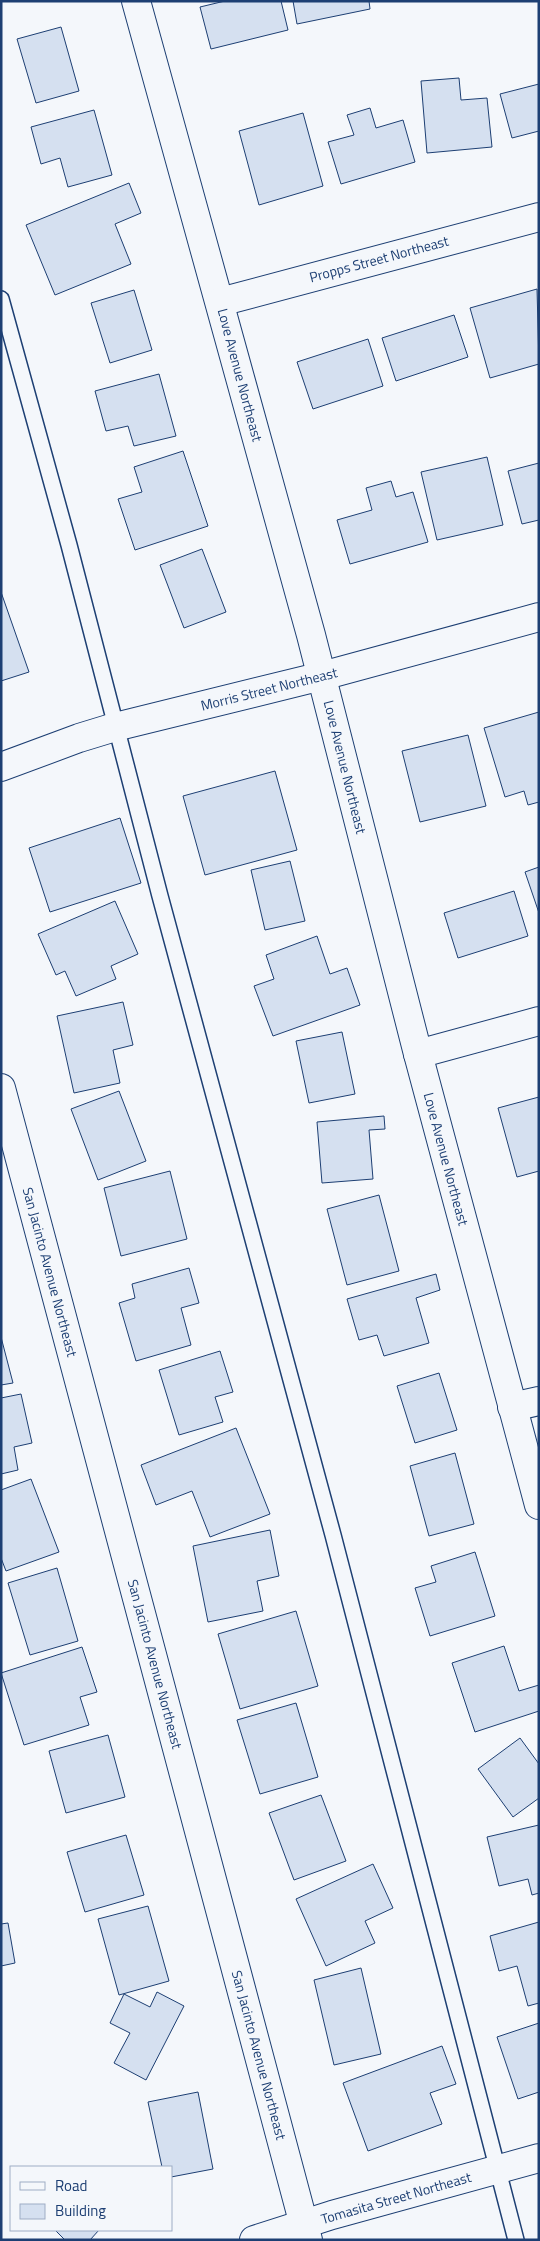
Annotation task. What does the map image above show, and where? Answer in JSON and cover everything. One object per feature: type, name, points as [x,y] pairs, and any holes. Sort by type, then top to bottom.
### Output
[{"type":"street","name":"Love Avenue Northeast","points":[[136,1],[322,676],[418,1054],[539,1505]]},
{"type":"street","name":"Propps Street Northeast","points":[[220,302],[539,217]]},
{"type":"street","name":"Morris Street Northeast","points":[[1,767],[79,738],[115,727],[322,676],[539,617]]},
{"type":"street","points":[[418,1054],[539,1021]]},
{"type":"street","name":"San Jacinto Avenue Northeast","points":[[1,1088],[306,2232]]},
{"type":"street","points":[[512,1407],[539,1401]]},
{"type":"street","name":"Tomasita Street Northeast","points":[[254,2240],[306,2232],[498,2169],[539,2158]]},
{"type":"lane","points":[[1,299],[69,544],[115,727],[335,1545],[516,2240]]},
{"type":"building","points":[[225,1],[281,1],[288,30],[211,49],[200,7]]},
{"type":"building","points":[[293,1],[369,1],[370,9],[297,24]]},
{"type":"building","points":[[61,27],[79,91],[36,103],[17,39]]},
{"type":"building","points":[[459,78],[461,100],[487,98],[492,147],[427,153],[421,81]]},
{"type":"building","points":[[539,84],[539,131],[512,138],[500,94]]},
{"type":"building","points":[[370,108],[376,128],[403,120],[415,162],[341,184],[328,142],[354,135],[347,115]]},
{"type":"building","points":[[94,110],[112,175],[68,187],[60,158],[41,164],[31,127]]},
{"type":"building","points":[[303,113],[323,186],[259,205],[239,131]]},
{"type":"building","points":[[129,183],[141,213],[115,224],[131,264],[55,295],[26,225]]},
{"type":"building","points":[[537,289],[539,364],[490,378],[470,308]]},
{"type":"building","points":[[134,290],[152,350],[110,363],[91,303]]},
{"type":"building","points":[[454,315],[468,357],[396,381],[382,338]]},
{"type":"building","points":[[368,339],[383,386],[313,409],[297,362]]},
{"type":"building","points":[[159,374],[176,436],[134,446],[128,426],[106,431],[95,391]]},
{"type":"building","points":[[183,451],[208,526],[135,550],[118,499],[142,492],[134,467]]},
{"type":"building","points":[[487,457],[503,525],[437,540],[421,472]]},
{"type":"building","points":[[539,463],[539,520],[522,524],[508,471]]},
{"type":"building","points":[[391,481],[396,497],[413,492],[428,542],[350,564],[337,520],[372,510],[366,488]]},
{"type":"building","points":[[202,549],[226,612],[184,628],[160,565]]},
{"type":"building","points":[[1,592],[29,672],[1,681]]},
{"type":"building","points":[[539,712],[539,802],[528,805],[524,791],[505,797],[484,728]]},
{"type":"building","points":[[468,735],[486,806],[420,822],[402,751]]},
{"type":"building","points":[[275,771],[297,850],[205,875],[183,796]]},
{"type":"building","points":[[120,818],[141,883],[50,912],[29,848]]},
{"type":"building","points":[[290,861],[305,921],[265,930],[251,870]]},
{"type":"building","points":[[539,867],[539,913],[525,872]]},
{"type":"building","points":[[514,891],[528,936],[458,958],[444,913]]},
{"type":"building","points":[[115,901],[138,954],[111,966],[116,979],[76,996],[65,971],[56,975],[38,934]]},
{"type":"building","points":[[317,936],[330,974],[347,968],[360,1005],[273,1036],[254,986],[274,979],[266,955]]},
{"type":"building","points":[[123,1002],[133,1045],[113,1050],[120,1083],[74,1093],[57,1016]]},
{"type":"building","points":[[342,1032],[355,1094],[309,1103],[296,1041]]},
{"type":"building","points":[[119,1091],[146,1161],[98,1180],[71,1109]]},
{"type":"building","points":[[539,1097],[539,1171],[517,1177],[498,1108]]},
{"type":"building","points":[[384,1116],[385,1129],[369,1130],[373,1179],[322,1183],[317,1122]]},
{"type":"building","points":[[170,1171],[187,1239],[121,1256],[104,1188]]},
{"type":"building","points":[[379,1195],[399,1271],[347,1285],[327,1209]]},
{"type":"building","points":[[189,1268],[199,1303],[181,1308],[191,1345],[136,1361],[119,1303],[135,1298],[132,1284]]},
{"type":"building","points":[[436,1274],[440,1290],[416,1298],[429,1343],[384,1356],[377,1335],[359,1340],[347,1299]]},
{"type":"building","points":[[1,1337],[13,1383],[1,1385]]},
{"type":"building","points":[[220,1351],[233,1392],[215,1397],[223,1422],[179,1435],[159,1370]]},
{"type":"building","points":[[439,1373],[457,1430],[415,1443],[397,1386]]},
{"type":"building","points":[[21,1394],[32,1443],[14,1447],[18,1470],[1,1474],[1,1398]]},
{"type":"building","points":[[236,1428],[270,1514],[210,1537],[192,1491],[156,1505],[141,1465]]},
{"type":"building","points":[[455,1453],[474,1524],[429,1536],[410,1466]]},
{"type":"building","points":[[31,1479],[59,1552],[6,1571],[1,1558],[1,1490]]},
{"type":"building","points":[[270,1530],[279,1576],[257,1581],[263,1611],[208,1622],[193,1546]]},
{"type":"building","points":[[475,1552],[495,1616],[430,1636],[415,1588],[436,1582],[431,1566]]},
{"type":"building","points":[[57,1568],[78,1641],[30,1655],[8,1583]]},
{"type":"building","points":[[296,1611],[318,1686],[240,1709],[218,1634]]},
{"type":"building","points":[[504,1646],[519,1691],[539,1685],[539,1711],[475,1732],[452,1663]]},
{"type":"building","points":[[82,1647],[97,1692],[80,1697],[89,1725],[24,1745],[1,1673]]},
{"type":"building","points":[[296,1703],[318,1777],[260,1794],[237,1720]]},
{"type":"building","points":[[108,1735],[125,1797],[66,1813],[49,1751]]},
{"type":"building","points":[[520,1738],[539,1764],[539,1798],[513,1817],[478,1769]]},
{"type":"building","points":[[321,1795],[346,1861],[294,1880],[269,1813]]},
{"type":"building","points":[[539,1825],[539,1893],[532,1895],[528,1879],[499,1886],[487,1837]]},
{"type":"building","points":[[126,1835],[144,1895],[85,1912],[67,1852]]},
{"type":"building","points":[[373,1864],[393,1908],[365,1921],[375,1943],[326,1966],[296,1899]]},
{"type":"building","points":[[148,1906],[169,1981],[119,1995],[98,1919]]},
{"type":"building","points":[[539,1922],[539,2003],[528,2006],[517,1966],[499,1971],[490,1936]]},
{"type":"building","points":[[8,1923],[15,1963],[1,1966],[1,1924]]},
{"type":"building","points":[[361,1968],[381,2054],[334,2065],[314,1980]]},
{"type":"building","points":[[157,1992],[184,2006],[146,2080],[114,2063],[130,2033],[110,2023],[124,1994],[150,2007]]},
{"type":"building","points":[[539,2023],[539,2092],[518,2099],[497,2037]]},
{"type":"building","points":[[442,2046],[456,2084],[430,2093],[442,2124],[368,2151],[343,2083]]},
{"type":"building","points":[[198,2092],[213,2169],[172,2177],[172,2166],[162,2166],[148,2102]]},
{"type":"building","points":[[56,2231],[98,2231],[90,2240],[65,2240]]}]
